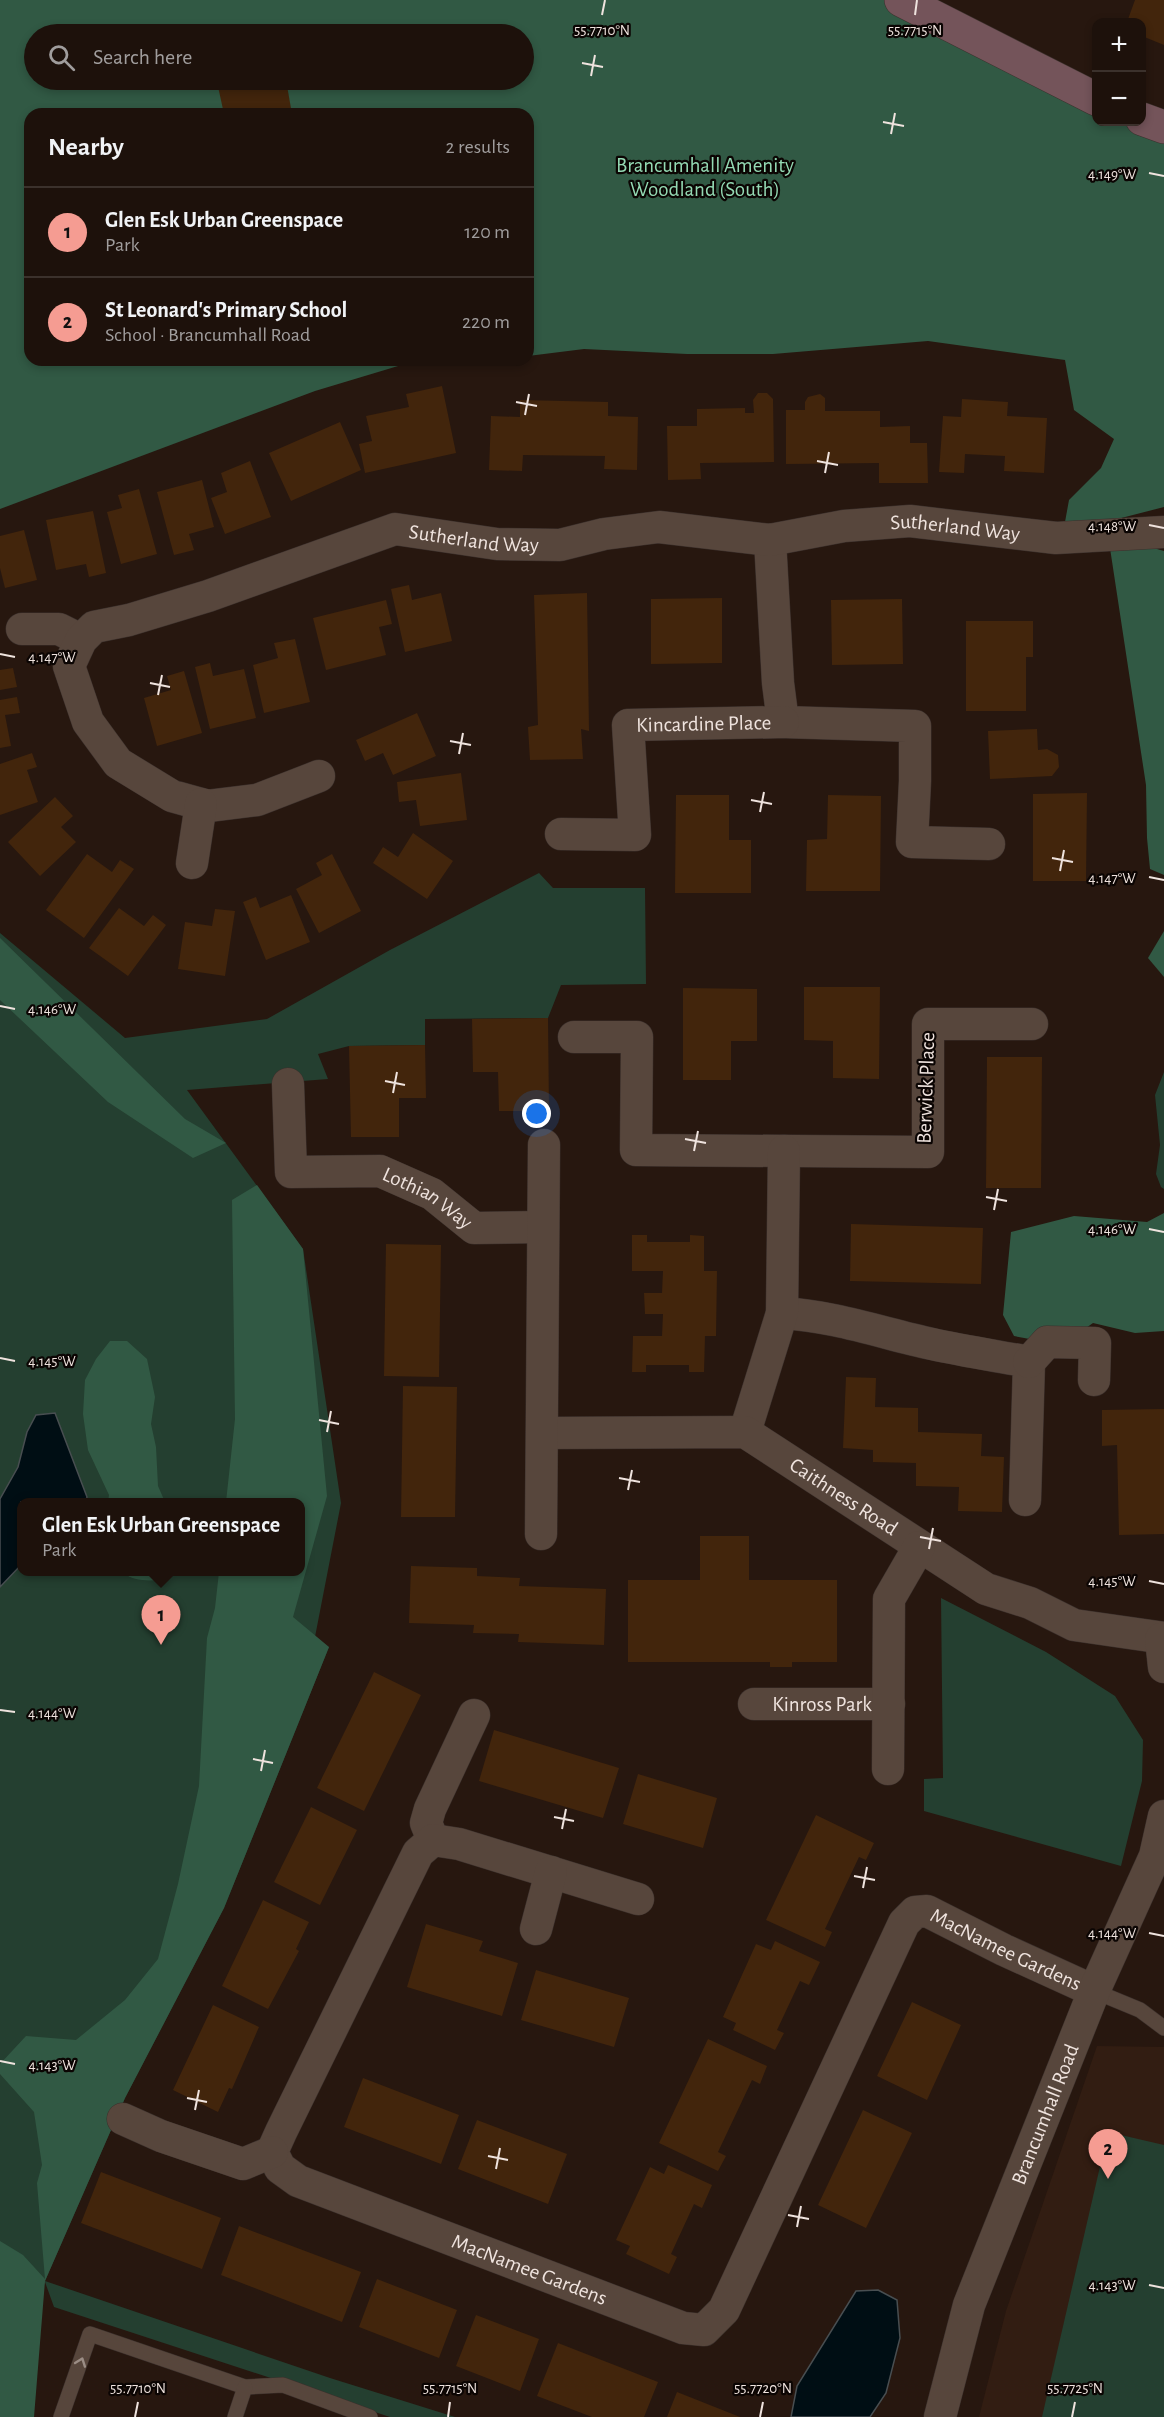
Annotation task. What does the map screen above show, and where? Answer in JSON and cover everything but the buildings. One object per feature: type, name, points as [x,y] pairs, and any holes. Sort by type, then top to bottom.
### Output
[{"type":"street","points":[[901,0],[1092,97]]},
{"type":"street","points":[[1146,120],[1164,127]]},
{"type":"street","name":"Sutherland Way","points":[[81,640],[94,627],[129,620],[208,596],[395,529],[497,544],[560,545],[604,534],[659,528],[770,540],[844,526],[910,521],[1056,538],[1164,532]]},
{"type":"street","name":"Kincardine Place","points":[[770,540],[778,683],[783,722]]},
{"type":"street","points":[[22,629],[59,629],[81,640],[69,666],[88,722],[118,763],[172,796],[208,806],[257,800],[320,777]]},
{"type":"street","name":"Kincardine Place","points":[[561,834],[635,835],[628,725],[783,722],[915,726],[912,842],[989,844]]},
{"type":"street","points":[[192,863],[201,804]]},
{"type":"street","name":"Berwick Place","points":[[574,1037],[637,1037],[636,1150],[928,1152],[928,1024],[1032,1024]]},
{"type":"street","name":"Lothian Way","points":[[288,1084],[291,1172],[380,1171],[432,1194],[474,1228],[543,1227]]},
{"type":"street","points":[[541,1534],[544,1145]]},
{"type":"street","points":[[543,1433],[745,1432],[782,1313],[784,1152]]},
{"type":"street","points":[[782,1313],[807,1314],[932,1344],[1029,1362]]},
{"type":"street","points":[[1025,1500],[1029,1362],[1047,1342],[1095,1343],[1094,1380]]},
{"type":"street","name":"Caithness Road","points":[[745,1432],[986,1589],[1030,1603],[1074,1625],[1163,1648]]},
{"type":"street","name":"Kinross Park","points":[[888,1769],[889,1599],[919,1547]]},
{"type":"street","name":"Kinross Park","points":[[754,1704],[889,1704]]},
{"type":"street","points":[[433,1840],[426,1823],[430,1809],[474,1715]]},
{"type":"street","name":"Brancumhall Road","points":[[940,2417],[969,2305],[1094,1991],[1155,1856],[1164,1816]]},
{"type":"street","points":[[123,2120],[161,2136],[243,2164],[272,2152],[418,1853],[433,1840],[459,1844],[638,1899]]},
{"type":"street","points":[[536,1929],[551,1872]]},
{"type":"street","name":"MacNamee Gardens","points":[[272,2152],[280,2168],[298,2181],[683,2328],[704,2330],[724,2310],[904,1923],[915,1912],[927,1911],[1004,1950],[1094,1991]]},
{"type":"lane","points":[[1094,1991],[1140,2010],[1164,2028]]},
{"type":"lane","points":[[61,2417],[90,2334],[245,2387],[283,2385],[370,2417]]},
{"type":"lane","points":[[235,2417],[245,2387]]},
{"type":"shaded area","points":[[55,1413],[87,1498],[17,1498],[17,1569],[0,1587],[0,1499],[18,1467],[27,1432],[36,1415]]},
{"type":"shaded area","points":[[1097,2046],[1164,2047],[1164,2417],[979,2417],[1006,2311]]},
{"type":"shaded area","points":[[878,2290],[897,2300],[900,2338],[886,2393],[870,2417],[791,2417],[797,2386],[856,2291]]},
{"type":"green space","name":"Brancumhall Amenity Woodland (South)","points":[[0,0],[899,0],[1092,97],[1092,126],[1146,126],[1146,123],[1164,127],[1164,507],[1063,533],[1069,500],[1101,468],[1114,439],[1074,410],[1065,360],[928,341],[773,354],[687,354],[584,349],[534,355],[534,108],[24,108],[24,366],[398,366],[315,391],[0,509]]},
{"type":"green space","points":[[1108,535],[1164,551],[1164,875],[1150,869],[1146,785]]},
{"type":"green space","points":[[539,873],[553,888],[645,888],[646,984],[561,985],[548,1018],[425,1019],[425,1045],[349,1046],[318,1054],[328,1079],[187,1090],[303,1249],[341,1503],[314,1642],[329,1647],[224,1908],[125,2098],[45,2281],[330,2378],[455,2417],[390,2417],[54,2307],[45,2282],[0,2417],[0,933],[125,1038],[267,1019],[390,950]]},
{"type":"green space","points":[[1164,931],[1164,977],[1148,958]]},
{"type":"green space","points":[[0,938],[185,1119],[226,1143],[193,1158],[108,1102],[0,1000]]},
{"type":"green space","points":[[1164,1072],[1164,1189],[1156,1174],[1160,1145],[1155,1095]]},
{"type":"green space","points":[[257,1185],[303,1249],[327,1496],[305,1574],[305,1498],[226,1498],[235,1419],[232,1200]]},
{"type":"green space","points":[[1164,1213],[1164,1331],[1135,1333],[1093,1323],[1062,1345],[1014,1336],[1003,1315],[1011,1232],[1074,1216],[1147,1222]]},
{"type":"green space","points":[[110,1341],[127,1341],[147,1359],[155,1397],[151,1424],[156,1447],[158,1486],[163,1498],[109,1498],[88,1450],[83,1414],[85,1380],[96,1359]]},
{"type":"green space","points":[[129,1576],[162,1576],[159,1580],[135,1579]]},
{"type":"green space","points":[[219,1576],[305,1576],[293,1617],[329,1647],[224,1908],[125,2098],[45,2281],[34,2417],[0,2417],[0,2241],[23,2255],[45,2279],[37,2183],[42,2165],[34,2112],[0,2074],[0,2064],[26,2036],[76,2040],[125,2000],[158,1959],[178,1884],[199,1786],[207,1638],[215,1608]]},
{"type":"green space","points":[[941,1598],[1046,1652],[1115,1696],[1143,1740],[1142,1781],[1121,1866],[924,1811],[924,1779],[943,1778]]},
{"type":"green space","points":[[1108,2132],[1164,2145],[1164,2417],[1042,2417]]},
{"type":"place","name":"Glen Esk Urban Greenspace","points":[[161,1645]]},
{"type":"place","name":"St Leonard's Primary School","points":[[1108,2179]]}]
